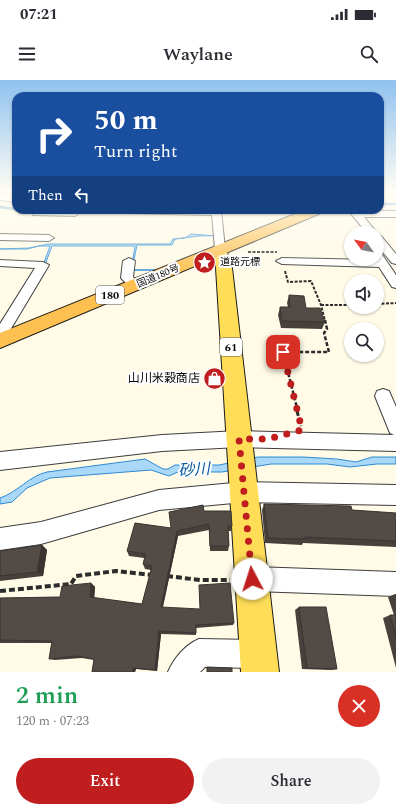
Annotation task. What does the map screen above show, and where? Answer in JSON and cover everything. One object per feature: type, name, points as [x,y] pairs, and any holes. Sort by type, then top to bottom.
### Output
[{"type":"highway","name":"国道180号","points":[[2,340],[293,220]]},
{"type":"main road","name":"61","points":[[220,250],[224,268],[259,663]]},
{"type":"street","points":[[217,220],[220,250]]},
{"type":"street","points":[[0,237],[50,238]]},
{"type":"street","points":[[384,246],[395,257]]},
{"type":"street","points":[[129,261],[127,278],[135,285]]},
{"type":"street","points":[[283,265],[344,261]]},
{"type":"street","points":[[0,263],[43,265],[2,332],[2,340]]},
{"type":"street","points":[[384,265],[396,284]]},
{"type":"street","points":[[0,307],[16,308]]},
{"type":"street","points":[[383,396],[396,428]]},
{"type":"street","points":[[0,461],[162,443],[396,443]]},
{"type":"street","points":[[0,453],[32,458]]},
{"type":"street","points":[[0,539],[41,533],[159,500],[243,489],[396,495]]},
{"type":"street","points":[[252,579],[396,584]]},
{"type":"street","points":[[182,672],[199,653],[259,663]]},
{"type":"path","points":[[220,250],[229,252],[279,252],[288,282],[311,281],[321,305],[327,329],[324,333],[329,352],[283,352],[302,430]]},
{"type":"path","points":[[384,304],[396,303]]},
{"type":"path","points":[[321,305],[344,305]]},
{"type":"path","points":[[0,591],[71,584],[76,576],[116,571],[154,575]]},
{"type":"path","points":[[162,576],[200,580],[252,579]]},
{"type":"water","points":[[191,234],[217,236],[201,236],[186,238]]},
{"type":"water","points":[[179,238],[175,239],[172,245],[137,245],[132,270],[135,246],[52,246],[45,265],[43,265],[50,246],[39,246],[27,249],[0,249],[29,248],[48,244],[170,244],[173,239]]},
{"type":"water","name":"砂川","points":[[258,457],[303,457],[337,459],[356,462],[372,457],[396,457],[396,464],[377,464],[350,467],[327,464],[271,464],[222,472],[178,472],[169,476],[151,470],[50,478],[27,488],[12,502],[0,504],[0,498],[35,477],[47,472],[145,459],[163,469],[168,469],[175,465],[219,465]]},
{"type":"building","points":[[289,295],[304,296],[306,308],[320,308],[325,322],[282,321],[280,307],[290,307]]},
{"type":"building","points":[[264,504],[351,506],[352,510],[396,513],[396,541],[305,537],[306,539],[268,538]]},
{"type":"building","points":[[203,505],[204,511],[231,511],[232,526],[228,526],[229,546],[210,546],[209,524],[177,531],[161,607],[200,609],[199,585],[230,583],[234,623],[196,625],[196,633],[159,631],[155,670],[133,668],[133,672],[92,672],[94,659],[77,656],[49,659],[52,641],[0,640],[0,598],[60,597],[62,586],[91,583],[90,597],[142,604],[152,566],[143,564],[146,554],[127,551],[135,523],[171,528],[169,512]]},
{"type":"building","points":[[42,545],[37,572],[0,576],[0,551]]},
{"type":"building","points":[[299,607],[326,607],[337,669],[307,668]]},
{"type":"building","points":[[390,615],[396,615],[396,637]]},
{"type":"building","points":[[207,667],[232,668],[232,672],[207,672]]},
{"type":"place","name":"道路元標","points":[[205,262]]},
{"type":"place","name":"山川米穀商店","points":[[215,378]]},
{"type":"route","points":[[252,579],[239,439],[268,439],[302,430],[283,352]]}]
